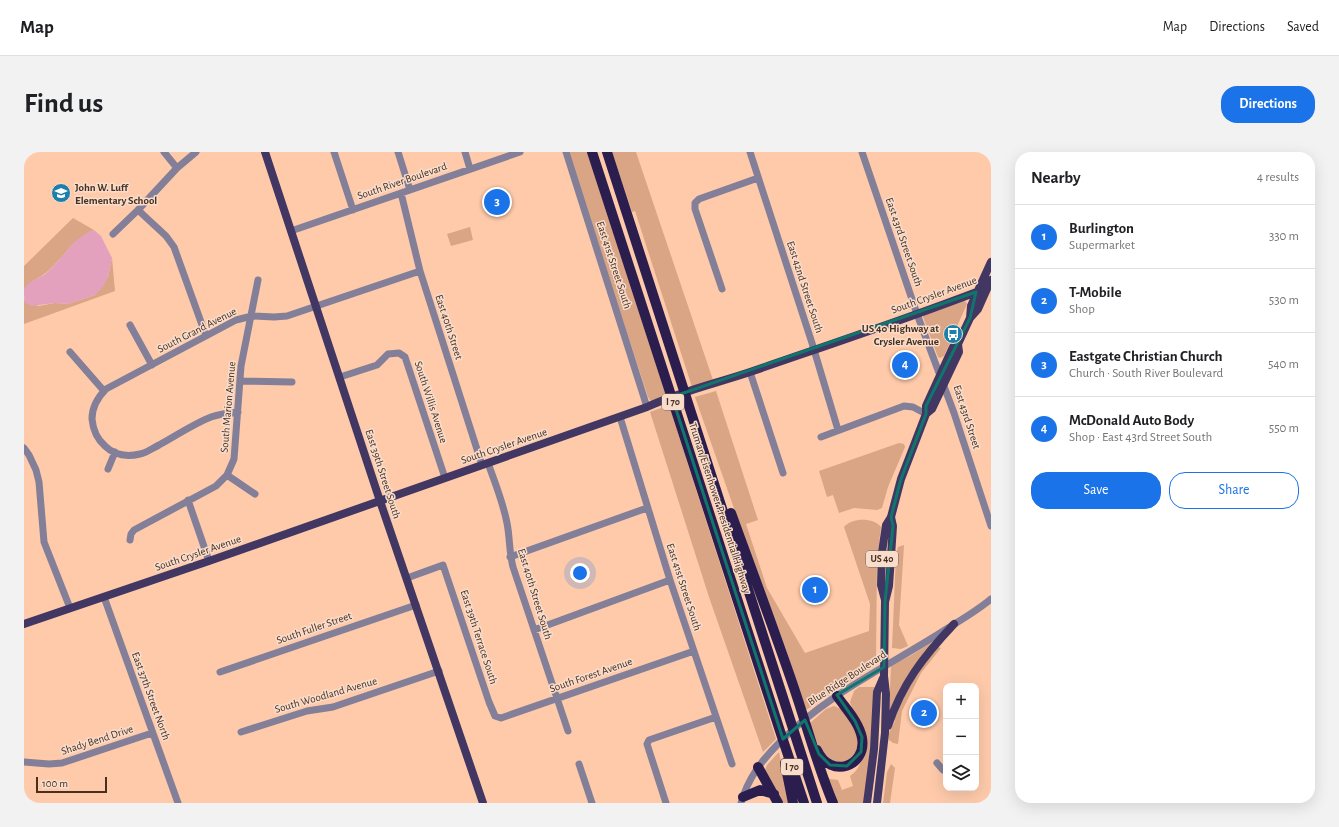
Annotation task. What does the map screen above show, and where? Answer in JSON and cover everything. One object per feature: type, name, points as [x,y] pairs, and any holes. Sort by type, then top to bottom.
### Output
[{"type":"highway","name":"Truman/Eisenhower Presidential Highway","points":[[592,152],[804,803]]},
{"type":"highway","name":"Truman/Eisenhower Presidential Highway","points":[[607,152],[817,803]]},
{"type":"highway","points":[[692,415],[722,488],[774,629],[808,732],[819,754],[830,765],[838,767],[846,766],[858,757],[863,745],[862,737],[855,721],[837,696]]},
{"type":"highway","points":[[780,731],[793,803]]},
{"type":"highway","points":[[808,732],[822,776],[833,803]]},
{"type":"highway","points":[[758,767],[776,798]]},
{"type":"highway","points":[[742,800],[760,790],[776,798]]},
{"type":"main road","name":"East 39th Street South","points":[[265,152],[380,501],[483,803]]},
{"type":"main road","name":"US 40","points":[[970,318],[971,306],[976,292],[991,262]]},
{"type":"main road","name":"US 40","points":[[926,414],[932,409],[959,352],[958,344],[970,318],[978,309],[991,280]]},
{"type":"main road","name":"South Crysler Avenue","points":[[24,624],[620,417],[700,387],[814,350],[989,287]]},
{"type":"main road","name":"US 40","points":[[878,803],[885,733],[885,602],[881,585],[882,552],[886,526],[891,517],[901,479],[926,414],[926,406],[953,347],[958,344]]},
{"type":"main road","points":[[885,733],[898,699],[907,683],[920,663],[954,624]]},
{"type":"main road","name":"US 40","points":[[867,803],[874,749],[877,692],[884,676]]},
{"type":"street","points":[[164,152],[177,168]]},
{"type":"street","points":[[113,234],[138,210],[177,168],[196,152]]},
{"type":"street","points":[[334,152],[352,210]]},
{"type":"street","points":[[398,152],[410,190]]},
{"type":"street","points":[[465,152],[470,169]]},
{"type":"street","name":"South River Boulevard","points":[[292,231],[520,152]]},
{"type":"street","name":"East 41st Street South","points":[[566,152],[647,407]]},
{"type":"street","name":"East 42nd Street South","points":[[750,152],[814,350],[838,430]]},
{"type":"street","name":"East 43rd Street South","points":[[862,152],[917,314],[944,384]]},
{"type":"street","points":[[722,289],[695,209],[695,205],[699,199],[758,178]]},
{"type":"street","name":"East 40th Street","points":[[401,193],[420,271],[485,464]]},
{"type":"street","points":[[138,210],[166,236],[174,247],[206,336]]},
{"type":"street","name":"South Grand Avenue","points":[[104,391],[236,320],[252,316],[287,316],[420,271]]},
{"type":"street","name":"South Marion Avenue","points":[[130,540],[131,534],[134,530],[216,486],[227,475],[234,459],[241,366],[258,280]]},
{"type":"street","points":[[130,325],[152,365]]},
{"type":"street","points":[[70,352],[104,391],[98,398],[94,407],[92,416],[93,424],[101,442],[114,452],[128,456],[141,454],[210,418],[222,414],[238,412]]},
{"type":"street","name":"South Willis Avenue","points":[[340,377],[377,365],[388,354],[396,353],[405,358],[445,478]]},
{"type":"street","points":[[750,372],[783,473]]},
{"type":"street","points":[[240,381],[292,382]]},
{"type":"street","name":"East 43rd Street","points":[[944,384],[991,526]]},
{"type":"street","points":[[821,437],[904,406],[913,407],[926,414]]},
{"type":"street","name":"East 41st Street South","points":[[620,417],[640,477],[647,508],[670,580],[732,764]]},
{"type":"street","points":[[24,448],[36,470],[39,482],[44,542],[70,608]]},
{"type":"street","points":[[108,469],[114,452]]},
{"type":"street","name":"East 40th Street South","points":[[485,464],[504,511],[510,556],[568,730]]},
{"type":"street","points":[[227,475],[255,494]]},
{"type":"street","points":[[188,500],[209,561]]},
{"type":"street","points":[[510,556],[647,508]]},
{"type":"street","name":"East 39th Terrace South","points":[[407,578],[443,565],[495,716]]},
{"type":"street","points":[[534,630],[670,580]]},
{"type":"street","name":"East 37th Street North","points":[[104,597],[178,803]]},
{"type":"street","name":"Blue Ridge Boulevard","points":[[742,800],[748,784],[758,767],[769,753],[810,715],[837,696],[954,624],[991,599]]},
{"type":"street","name":"South Fuller Street","points":[[220,672],[416,605]]},
{"type":"street","name":"South Forest Avenue","points":[[495,716],[501,718],[506,717],[694,651]]},
{"type":"street","name":"South Woodland Avenue","points":[[241,732],[307,711],[332,707],[439,671]]},
{"type":"street","points":[[666,803],[646,744],[649,740],[716,717]]},
{"type":"street","name":"Shady Bend Drive","points":[[24,762],[49,764],[62,763],[152,733]]},
{"type":"street","points":[[874,749],[883,750]]},
{"type":"street","points":[[580,764],[592,803]]},
{"type":"highlighted area","points":[[976,292],[970,318],[926,406],[926,414],[901,479],[891,517],[893,526],[885,602],[884,667],[837,695],[855,721],[862,737],[861,752],[847,766],[830,765],[819,754],[805,720],[783,739],[672,397]]},
{"type":"shaded area","points":[[568,152],[587,152],[666,396],[651,401],[648,397]]},
{"type":"shaded area","points":[[612,152],[636,152],[713,380],[692,387],[635,211],[632,212]]},
{"type":"shaded area","points":[[73,218],[94,230],[79,239],[50,269],[30,283],[24,290],[24,266]]},
{"type":"shaded area","points":[[470,227],[473,240],[451,246],[447,234]]},
{"type":"shaded area","points":[[94,230],[101,236],[112,258],[108,277],[103,287],[95,295],[68,304],[55,303],[31,306],[25,302],[25,287],[44,275],[79,238]]},
{"type":"shaded area","points":[[112,258],[115,291],[24,324],[24,297],[25,302],[39,306],[55,303],[68,304],[95,295],[108,277]]},
{"type":"shaded area","points":[[964,301],[967,304],[944,356],[940,358],[938,357],[923,317],[924,315]]},
{"type":"shaded area","points":[[716,391],[758,520],[746,524],[767,588],[805,653],[869,631],[870,604],[844,527],[857,520],[868,520],[881,527],[877,559],[876,663],[870,669],[806,710],[786,649],[750,554],[695,397]]},
{"type":"shaded area","points":[[669,405],[776,739],[763,752],[709,597],[650,412]]},
{"type":"shaded area","points":[[899,443],[904,444],[905,447],[888,487],[882,508],[877,510],[854,508],[839,513],[833,495],[827,497],[819,471]]},
{"type":"shaded area","points":[[904,545],[899,625],[908,646],[901,649],[892,648],[896,555],[898,547]]},
{"type":"shaded area","points":[[931,643],[932,645],[889,714],[891,665],[910,656]]},
{"type":"shaded area","points":[[938,647],[941,648],[921,673],[902,711],[898,744],[893,743],[889,740],[889,733],[910,681]]},
{"type":"shaded area","points":[[859,687],[876,687],[864,803],[837,803],[824,774],[830,779],[838,780],[842,790],[853,786],[850,776],[857,769],[863,755],[862,736],[850,702],[854,691]]},
{"type":"shaded area","points":[[834,706],[841,709],[849,717],[856,734],[858,745],[852,757],[842,763],[834,761],[824,753],[816,739],[810,723],[826,709]]},
{"type":"shaded area","points":[[779,752],[790,803],[781,803],[765,770],[767,765]]},
{"type":"shaded area","points":[[891,764],[895,768],[890,803],[883,803],[887,772]]},
{"type":"place","name":"John W. Luff Elementary School","points":[[61,193]]},
{"type":"place","name":"Eastgate Christian Church","points":[[497,202]]},
{"type":"place","name":"US 40 Highway at Crysler Avenue","points":[[953,334]]},
{"type":"place","name":"McDonald Auto Body","points":[[905,365]]},
{"type":"place","name":"Burlington","points":[[815,590]]},
{"type":"place","name":"T-Mobile","points":[[924,713]]}]
